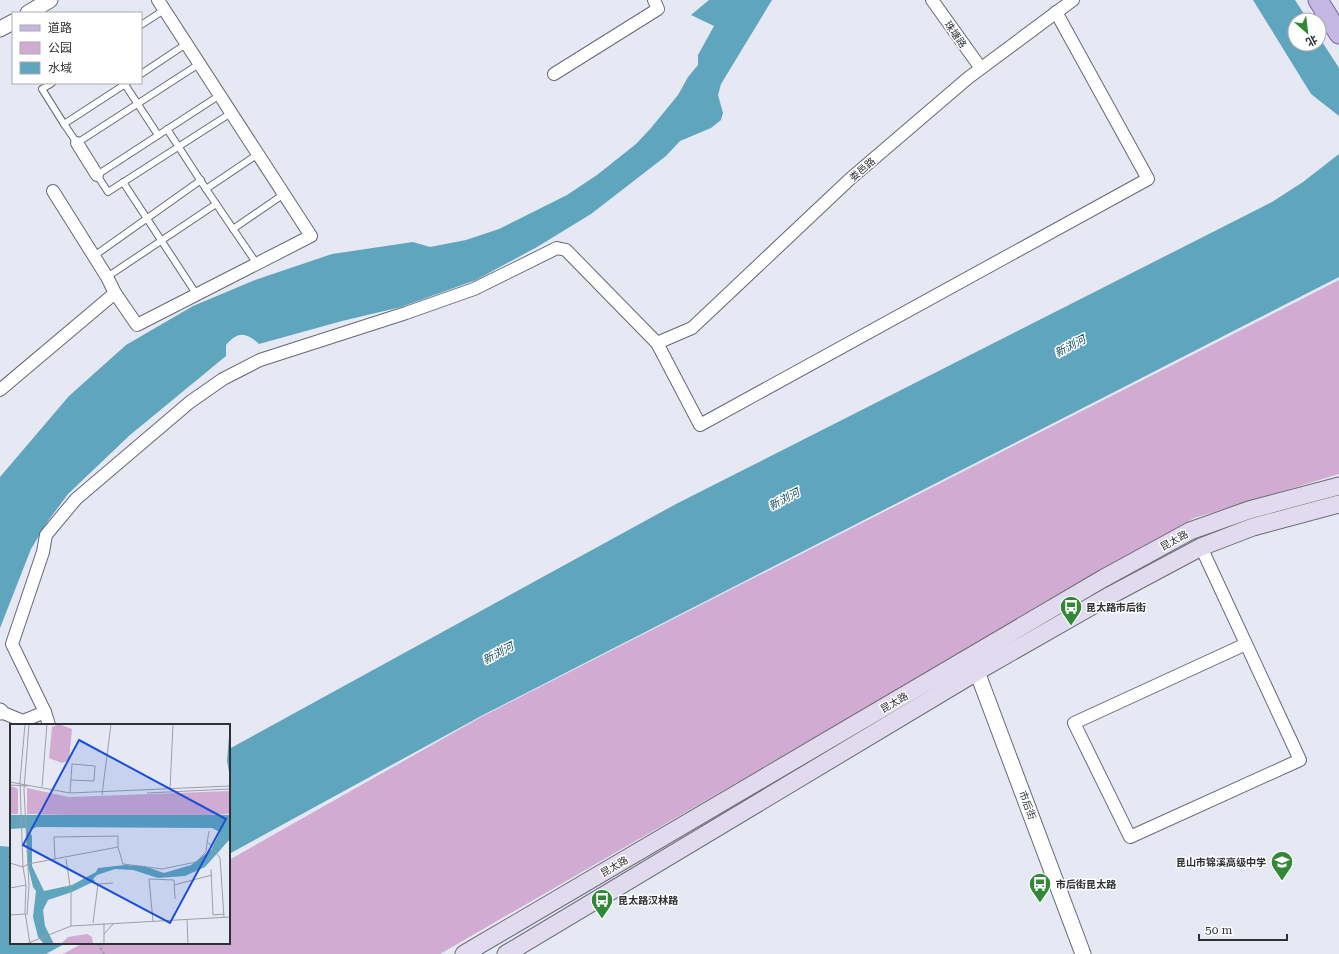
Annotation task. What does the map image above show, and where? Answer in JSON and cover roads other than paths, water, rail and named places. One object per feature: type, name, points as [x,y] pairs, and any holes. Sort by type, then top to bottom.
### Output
[{"type":"main road","points":[[1318,0],[1338,33]]},
{"type":"main road","name":"昆太路","points":[[508,954],[975,664],[1104,578],[1190,531],[1248,510],[1339,486]]},
{"type":"main road","name":"昆太路","points":[[464,954],[975,664],[1111,595],[1201,547],[1253,527],[1339,504]]},
{"type":"street","points":[[30,12],[50,0]]},
{"type":"street","points":[[554,74],[658,8],[654,0]]},
{"type":"street","name":"珠塘路","points":[[932,0],[980,67]]},
{"type":"street","name":"娄邑路","points":[[657,342],[692,328],[850,179],[980,67],[1073,0]]},
{"type":"street","points":[[53,191],[137,325],[311,236],[161,5]]},
{"type":"street","points":[[49,724],[45,712],[12,644],[43,552],[46,535],[76,498],[190,402],[223,379],[260,360],[406,313],[474,289],[557,248],[566,250],[657,342],[700,425],[1148,179],[1056,12]]},
{"type":"street","points":[[0,29],[12,23]]},
{"type":"street","points":[[77,143],[97,175]]},
{"type":"street","points":[[0,390],[115,292]]},
{"type":"street","points":[[1201,547],[1300,760],[1130,837],[1074,723],[1246,644]]},
{"type":"street","name":"市后街","points":[[975,664],[1083,954]]},
{"type":"street","points":[[0,711],[23,721],[45,712]]},
{"type":"street","points":[[498,934],[508,954]]},
{"type":"lane","points":[[142,24],[161,5]]},
{"type":"lane","points":[[142,73],[186,44]]},
{"type":"lane","points":[[51,84],[42,90],[77,143],[199,64]]},
{"type":"lane","points":[[64,124],[124,84]]},
{"type":"lane","points":[[126,84],[158,135]]},
{"type":"lane","points":[[220,95],[97,175],[108,192],[231,113]]},
{"type":"lane","points":[[167,130],[257,264]]},
{"type":"lane","points":[[206,189],[258,154]]},
{"type":"lane","points":[[94,256],[201,180]]},
{"type":"lane","points":[[123,182],[197,295]]},
{"type":"lane","points":[[233,228],[284,194]]},
{"type":"lane","points":[[107,278],[216,204]]},
{"type":"water","points":[[709,0],[772,0],[721,84],[718,95],[723,113],[721,120],[711,128],[680,141],[666,156],[591,214],[537,247],[476,280],[401,307],[342,321],[259,344],[246,335],[238,335],[234,337],[226,345],[226,356],[130,435],[68,494],[48,521],[31,549],[0,628],[0,477],[69,396],[126,345],[193,306],[255,280],[332,254],[413,242],[430,247],[466,240],[499,229],[567,195],[597,175],[636,144],[678,95],[688,77],[698,65],[698,55],[714,26],[691,15]]},
{"type":"water","points":[[1253,0],[1295,0],[1303,12],[1287,12],[1287,52],[1327,52],[1327,49],[1339,68],[1339,116],[1311,94]]},
{"type":"water","name":"新浏河","points":[[1339,154],[1339,277],[483,715],[230,853],[230,748],[676,504],[1272,202],[1303,182]]},
{"type":"water","points":[[0,846],[10,847],[10,944],[64,944],[46,954],[0,954]]},
{"type":"place","name":"昆太路市后街","points":[[1071,626]]},
{"type":"place","name":"昆山市锦溪高级中学","points":[[1282,882]]},
{"type":"place","name":"市后街昆太路","points":[[1040,904]]},
{"type":"place","name":"昆太路汉林路","points":[[602,920]]}]
